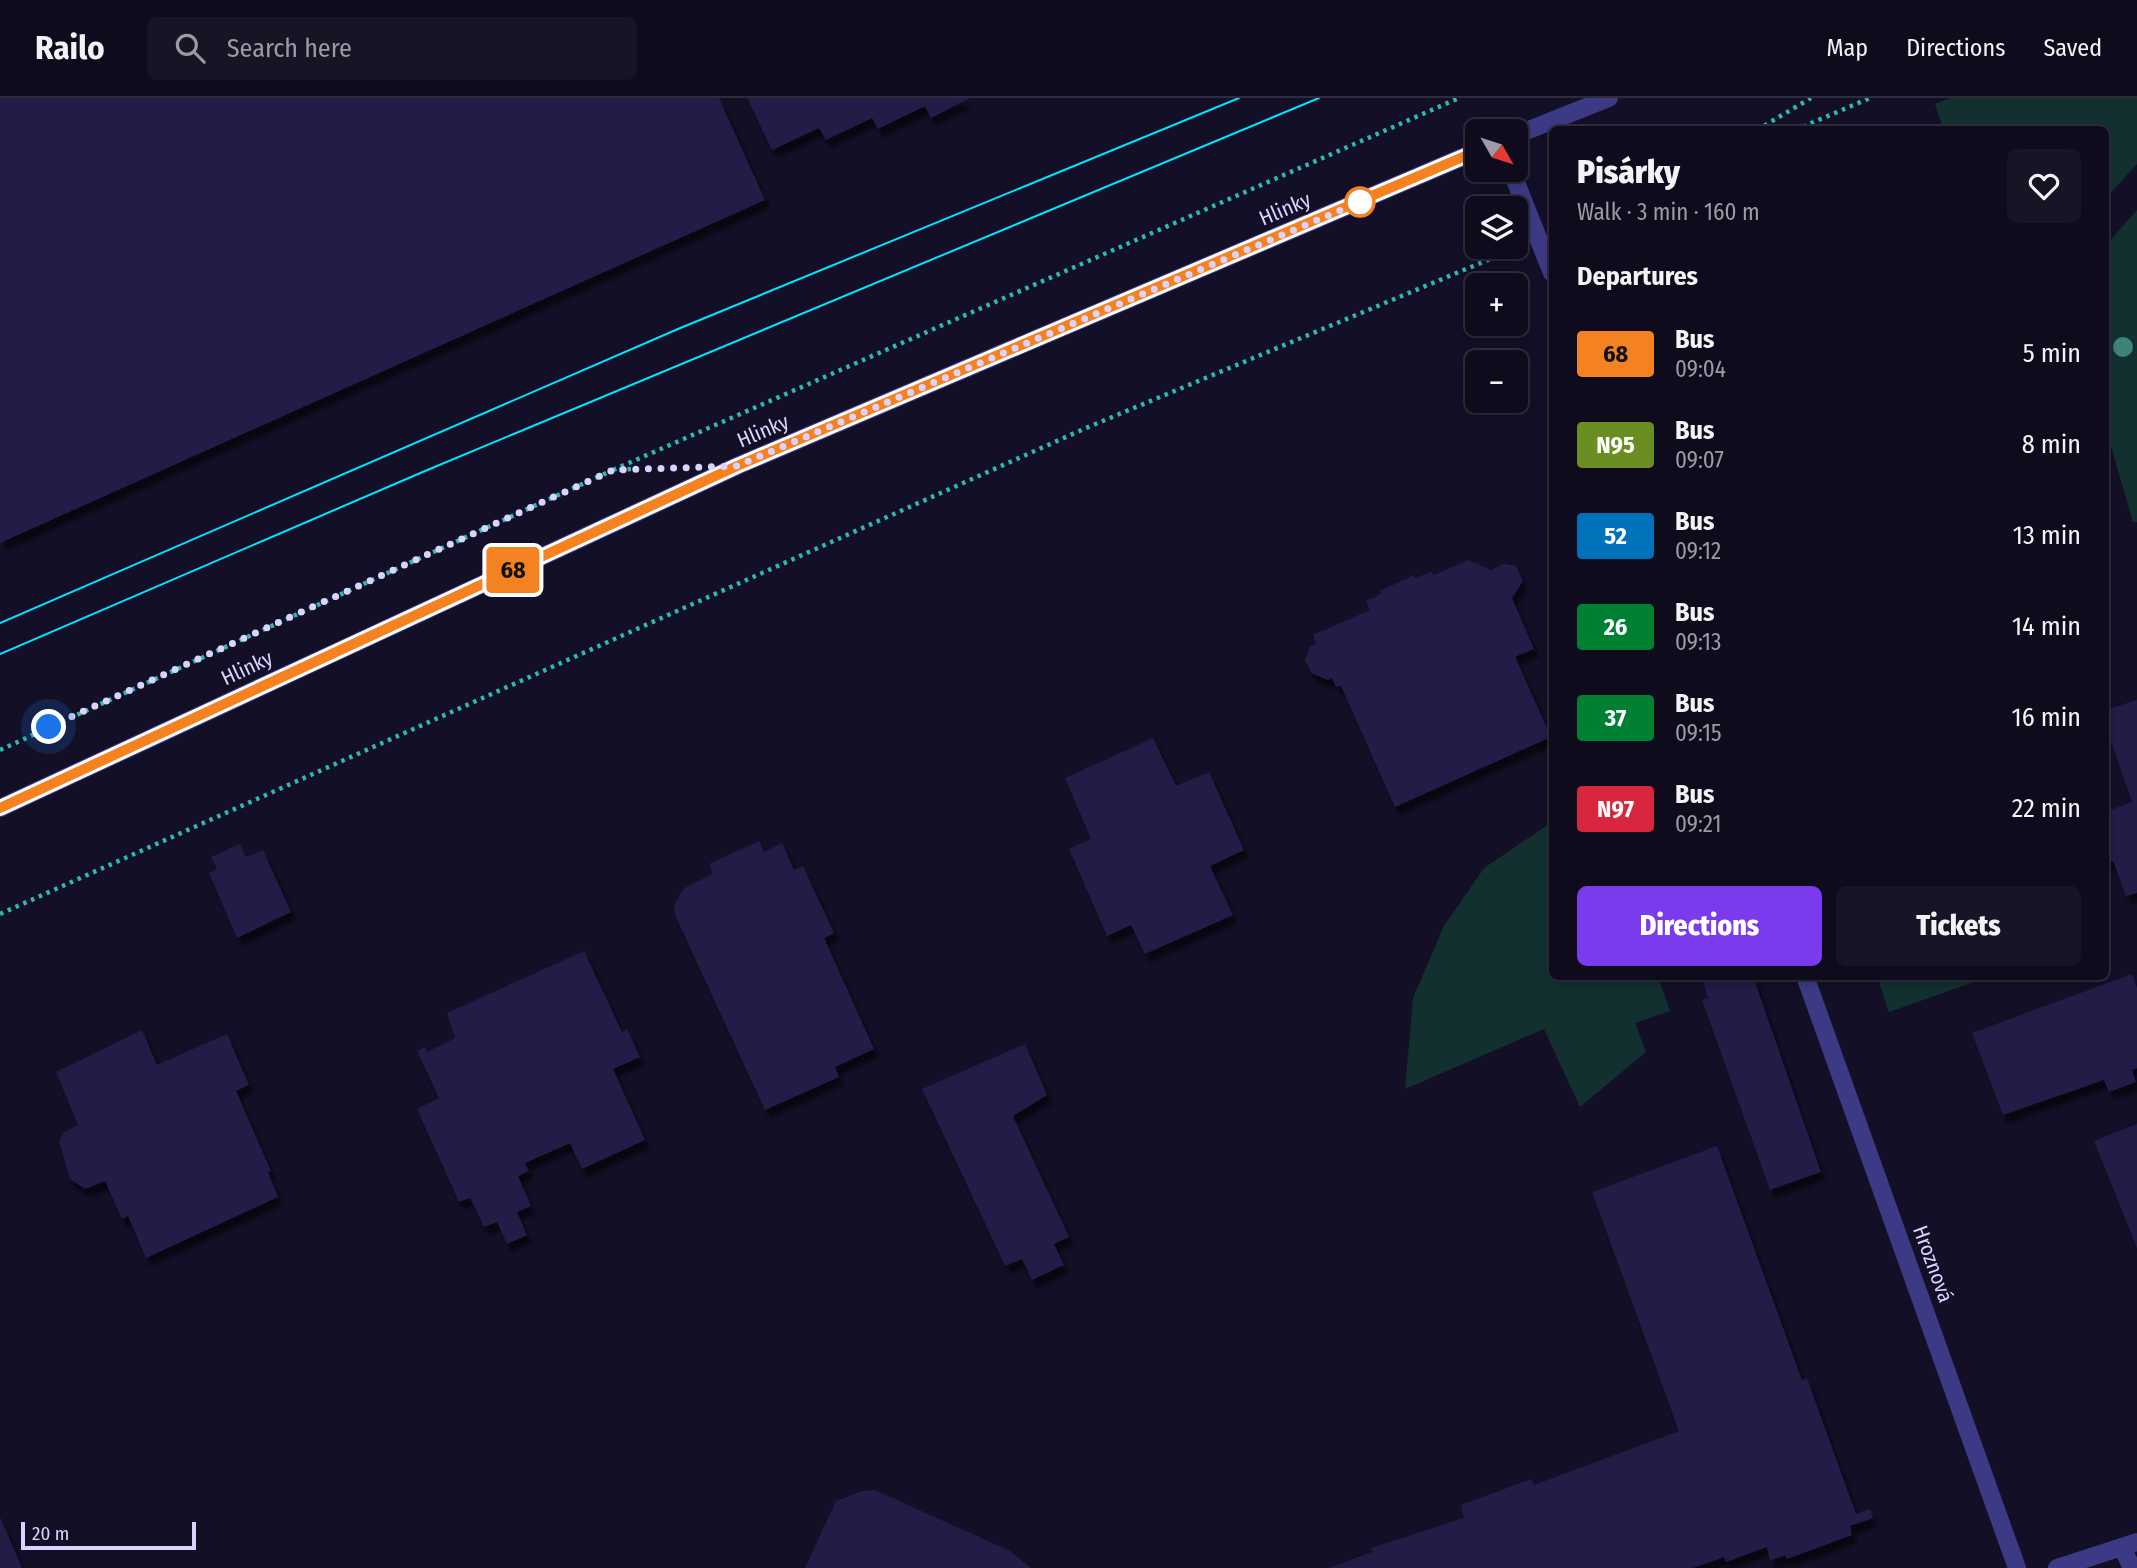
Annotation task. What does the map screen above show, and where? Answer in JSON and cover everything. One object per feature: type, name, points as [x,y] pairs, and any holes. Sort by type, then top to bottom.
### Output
[{"type":"street","points":[[1528,130],[1609,98]]},
{"type":"street","name":"Hlinky","points":[[0,808],[737,466],[1465,156]]},
{"type":"street","points":[[1516,182],[1549,265]]},
{"type":"street","name":"Hroznová","points":[[1806,980],[2017,1568]]},
{"type":"street","points":[[2057,1568],[2129,1545],[2132,1568]]},
{"type":"path","points":[[0,750],[613,470],[1459,98]]},
{"type":"path","points":[[1764,126],[1811,98]]},
{"type":"path","points":[[1803,126],[1870,98]]},
{"type":"path","points":[[0,914],[1086,428],[1491,259]]},
{"type":"path","points":[[613,470],[640,469]]},
{"type":"green space","points":[[1951,98],[2137,98],[2137,164],[2109,195],[2109,126],[1942,126],[1935,104]]},
{"type":"green space","points":[[2137,210],[2137,522],[2133,522],[2109,440],[2109,242]]},
{"type":"green space","points":[[1549,824],[1549,980],[1659,980],[1670,1011],[1635,1023],[1646,1052],[1580,1107],[1544,1029],[1405,1089],[1413,998],[1444,926],[1484,868]]},
{"type":"green space","points":[[1878,980],[1980,980],[1889,1012]]},
{"type":"building","points":[[0,98],[719,98],[765,200],[0,543]]},
{"type":"building","points":[[747,98],[970,98],[931,118],[925,106],[878,129],[872,118],[826,140],[819,128],[772,150]]},
{"type":"building","points":[[1468,560],[1491,570],[1504,564],[1516,566],[1523,581],[1512,598],[1534,649],[1515,657],[1549,738],[1395,807],[1341,686],[1336,687],[1332,678],[1328,680],[1311,673],[1305,660],[1310,647],[1316,644],[1313,635],[1370,610],[1366,601],[1381,594],[1380,591],[1414,575],[1415,578],[1431,572],[1434,575]]},
{"type":"building","points":[[2137,700],[2137,893],[2126,896],[2113,861],[2109,862],[2109,811],[2132,802],[2109,736],[2109,709]]},
{"type":"building","points":[[1153,738],[1176,786],[1209,772],[1244,850],[1210,866],[1233,915],[1145,954],[1131,925],[1107,936],[1069,849],[1091,839],[1065,778]]},
{"type":"building","points":[[759,841],[764,852],[782,843],[794,870],[803,866],[834,933],[824,938],[874,1049],[835,1067],[839,1077],[765,1110],[675,915],[674,906],[683,889],[713,874],[709,864]]},
{"type":"building","points":[[240,844],[246,857],[263,850],[291,912],[237,938],[209,873],[217,869],[211,857]]},
{"type":"building","points":[[584,951],[622,1032],[627,1029],[640,1057],[613,1069],[645,1140],[582,1169],[570,1143],[525,1163],[529,1171],[518,1176],[531,1206],[517,1212],[527,1235],[507,1244],[497,1222],[484,1227],[470,1198],[459,1202],[417,1109],[439,1098],[417,1051],[425,1047],[427,1052],[455,1038],[447,1013]]},
{"type":"building","points":[[2132,974],[2137,988],[2137,1068],[2132,1070],[2136,1082],[2109,1092],[2104,1080],[2003,1115],[1972,1033]]},
{"type":"building","points":[[1702,980],[1754,980],[1821,1172],[1770,1190],[1702,1000],[1708,998]]},
{"type":"building","points":[[142,1030],[157,1065],[227,1034],[249,1085],[236,1091],[271,1171],[268,1172],[278,1197],[146,1258],[128,1216],[122,1219],[105,1181],[85,1189],[70,1179],[59,1141],[64,1132],[78,1125],[56,1072]]},
{"type":"building","points":[[1025,1044],[1047,1095],[1013,1116],[1069,1237],[1054,1244],[1064,1265],[1032,1280],[1022,1259],[1005,1266],[922,1089]]},
{"type":"building","points":[[2137,1124],[2137,1248],[2094,1141]]},
{"type":"building","points":[[1717,1146],[1802,1380],[1807,1378],[1856,1514],[1870,1509],[1873,1518],[1850,1526],[1852,1535],[1787,1559],[1785,1555],[1770,1561],[1767,1547],[1726,1562],[1724,1557],[1693,1568],[1329,1568],[1372,1552],[1371,1548],[1464,1518],[1461,1505],[1531,1479],[1534,1485],[1679,1431],[1592,1192]]},
{"type":"building","points":[[875,1490],[1010,1551],[1031,1568],[805,1568],[836,1501],[862,1491]]},
{"type":"building","points":[[0,1517],[22,1568],[0,1568]]},
{"type":"tram line","points":[[0,623],[678,329],[1239,98]]},
{"type":"tram line","points":[[0,654],[425,471],[1319,98]]},
{"type":"bus line","name":"68","points":[[0,808],[737,466],[1465,156]]},
{"type":"route","points":[[49,727],[613,470],[737,466],[1360,202]]}]
